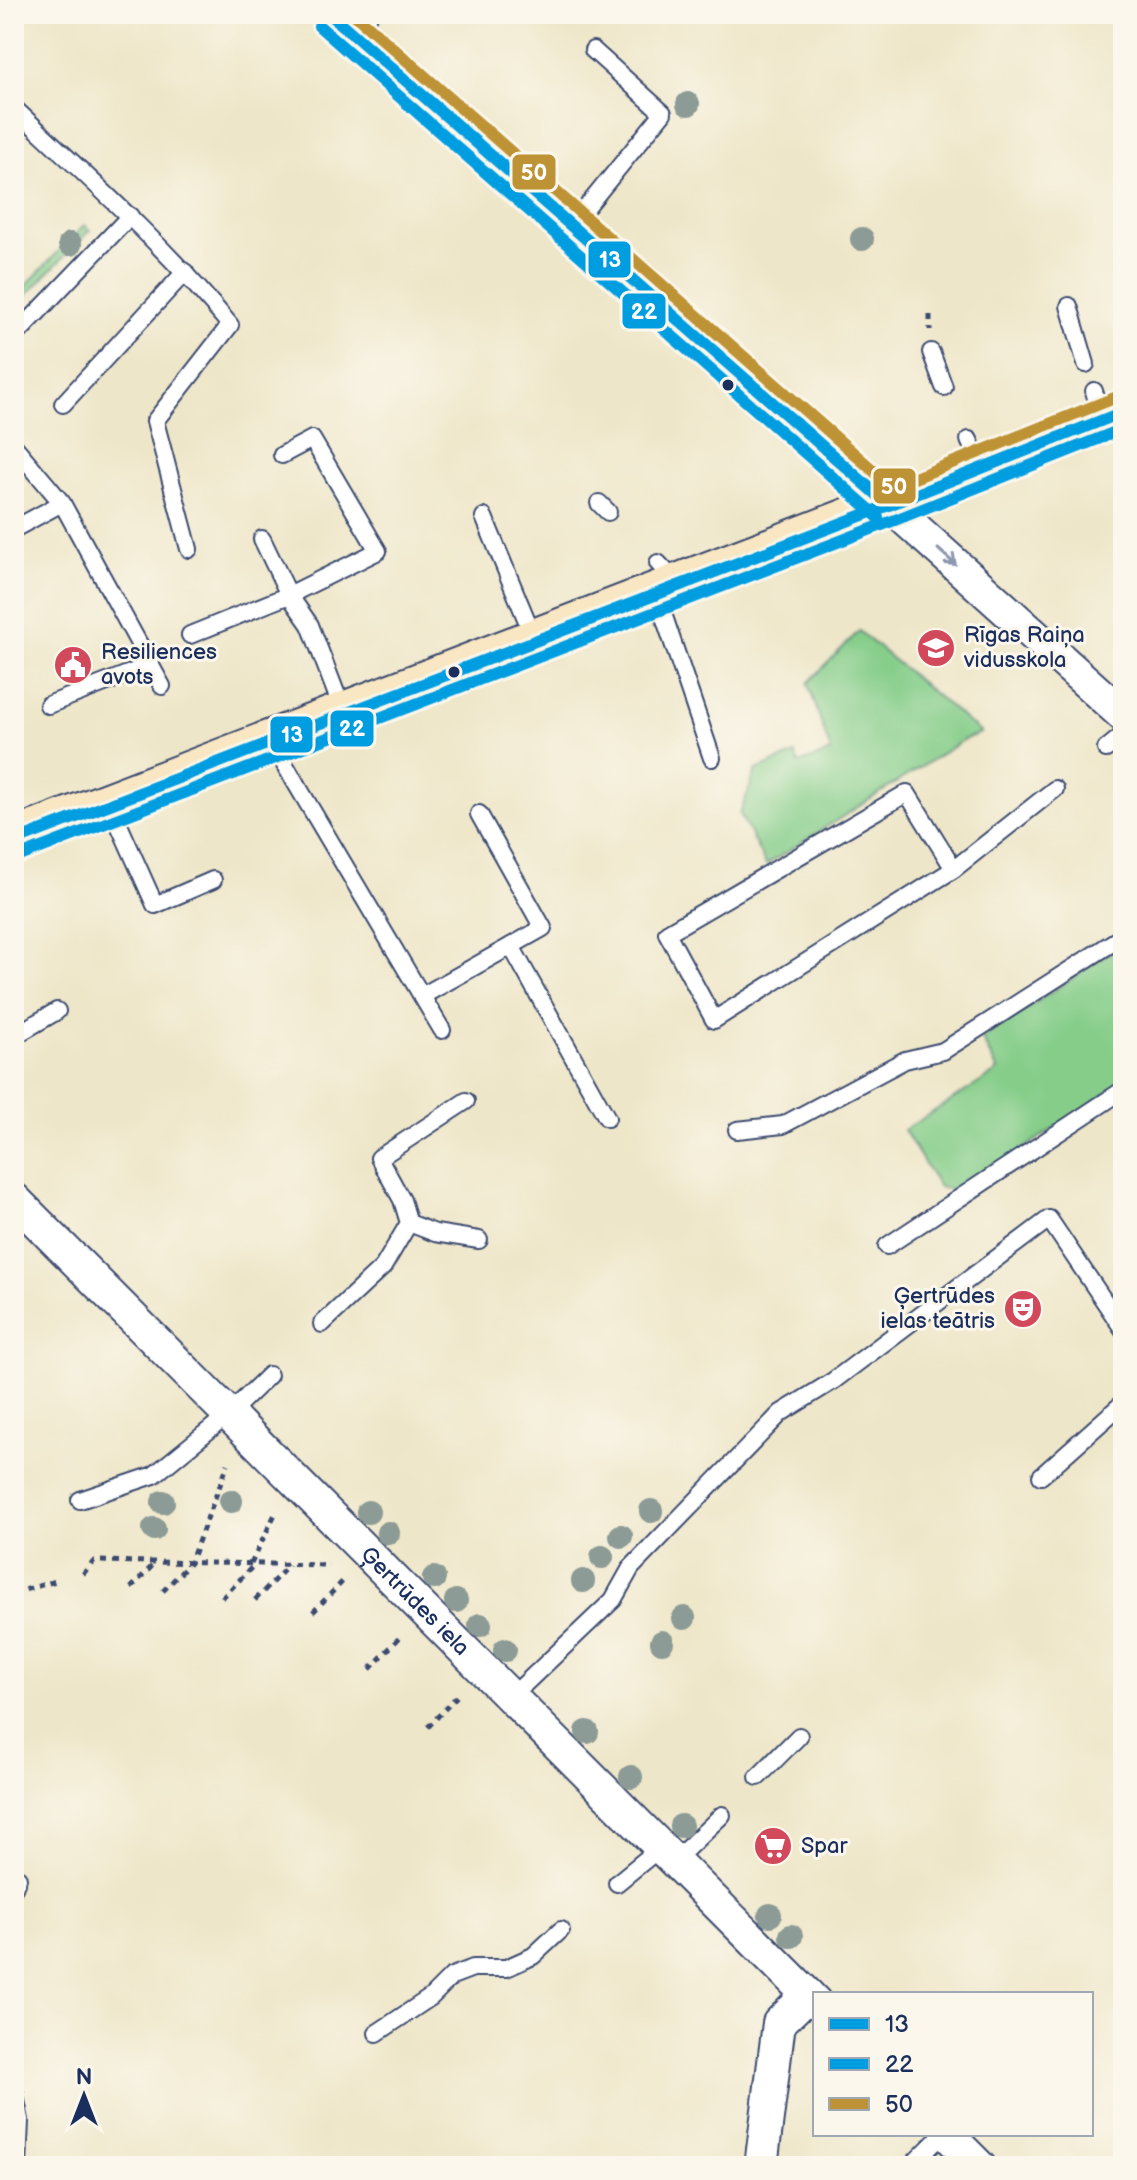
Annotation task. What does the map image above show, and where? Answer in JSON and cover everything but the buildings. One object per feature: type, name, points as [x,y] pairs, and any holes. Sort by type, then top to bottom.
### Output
[{"type":"street","points":[[351,21],[572,225],[1123,715]]},
{"type":"street","points":[[14,841],[110,804],[198,758],[271,741],[535,640],[664,581],[889,505],[975,454],[1106,408]]},
{"type":"street","name":"Ģertrūdes iela","points":[[14,1199],[812,1998]]},
{"type":"street","points":[[761,2166],[779,2023],[812,1998]]},
{"type":"street","points":[[947,2136],[979,2166]]},
{"type":"lane","points":[[572,225],[663,113],[593,50]]},
{"type":"lane","points":[[14,108],[130,216],[185,272],[230,325],[155,421],[189,549]]},
{"type":"lane","points":[[14,337],[130,216]]},
{"type":"lane","points":[[63,404],[185,272]]},
{"type":"lane","points":[[1069,306],[1086,364]]},
{"type":"lane","points":[[931,352],[944,387]]},
{"type":"lane","points":[[190,635],[289,595],[378,551],[312,439],[282,455]]},
{"type":"lane","points":[[14,446],[62,503],[162,686]]},
{"type":"lane","points":[[14,529],[62,503]]},
{"type":"lane","points":[[484,517],[535,640]]},
{"type":"lane","points":[[262,539],[289,595],[310,625],[344,713]]},
{"type":"lane","points":[[664,581],[712,758]]},
{"type":"lane","points":[[48,705],[151,665]]},
{"type":"lane","points":[[1106,749],[1123,735]]},
{"type":"lane","points":[[271,741],[442,1030]]},
{"type":"lane","points":[[954,869],[907,793],[667,933],[714,1020],[954,869],[1055,789]]},
{"type":"lane","points":[[110,804],[155,905],[213,880]]},
{"type":"lane","points":[[422,996],[543,928],[479,814]]},
{"type":"lane","points":[[737,1130],[783,1125],[905,1060],[943,1051],[1123,936]]},
{"type":"lane","points":[[511,946],[607,1118]]},
{"type":"lane","points":[[14,1036],[57,1011]]},
{"type":"lane","points":[[887,1246],[1123,1090]]},
{"type":"lane","points":[[322,1324],[383,1267],[409,1223],[402,1200],[379,1158],[466,1101]]},
{"type":"lane","points":[[511,1697],[613,1600],[631,1568],[781,1413],[833,1381],[1049,1219],[1123,1329]]},
{"type":"lane","points":[[409,1223],[435,1233],[479,1240]]},
{"type":"lane","points":[[80,1500],[154,1475],[229,1414],[269,1375]]},
{"type":"lane","points":[[1041,1476],[1123,1403]]},
{"type":"lane","points":[[758,1777],[799,1736]]},
{"type":"lane","points":[[617,1883],[668,1854],[722,1815]]},
{"type":"lane","points":[[377,2033],[431,1997],[452,1976],[473,1968],[506,1968],[533,1956],[561,1930]]},
{"type":"lane","points":[[14,2091],[20,2120],[18,2166]]},
{"type":"lane","points":[[911,2166],[943,2136]]},
{"type":"path","points":[[163,1591],[190,1563],[228,1464]]},
{"type":"path","points":[[222,1598],[253,1564],[276,1512]]},
{"type":"path","points":[[83,1574],[94,1561],[329,1565]]},
{"type":"path","points":[[131,1588],[156,1562]]},
{"type":"path","points":[[255,1600],[289,1565]]},
{"type":"path","points":[[14,1593],[59,1580]]},
{"type":"path","points":[[313,1612],[344,1580]]},
{"type":"path","points":[[370,1669],[400,1637]]},
{"type":"path","points":[[428,1727],[458,1695]]},
{"type":"green space","points":[[84,225],[90,230],[14,308],[14,298]]},
{"type":"green space","points":[[859,631],[981,733],[965,739],[766,865],[740,814],[756,770],[795,754],[799,764],[831,752],[808,683]]},
{"type":"green space","points":[[1123,944],[1123,1082],[959,1192],[939,1187],[904,1130],[998,1071],[982,1039]]},
{"type":"transit line","name":"13","points":[[330,14],[889,505]]},
{"type":"transit line","name":"50","points":[[354,14],[892,487],[1117,397]]},
{"type":"transit line","name":"22","points":[[319,26],[878,517]]},
{"type":"transit line","name":"13","points":[[14,841],[1123,412]]},
{"type":"transit line","name":"22","points":[[20,856],[895,520],[1123,429]]},
{"type":"place","name":"Rīgas Raiņa vidusskola","points":[[936,648]]},
{"type":"place","name":"Resiliences avots","points":[[73,665]]},
{"type":"place","name":"Ģertrūdes ielas teātris","points":[[1023,1309]]},
{"type":"place","name":"Spar","points":[[773,1846]]}]
